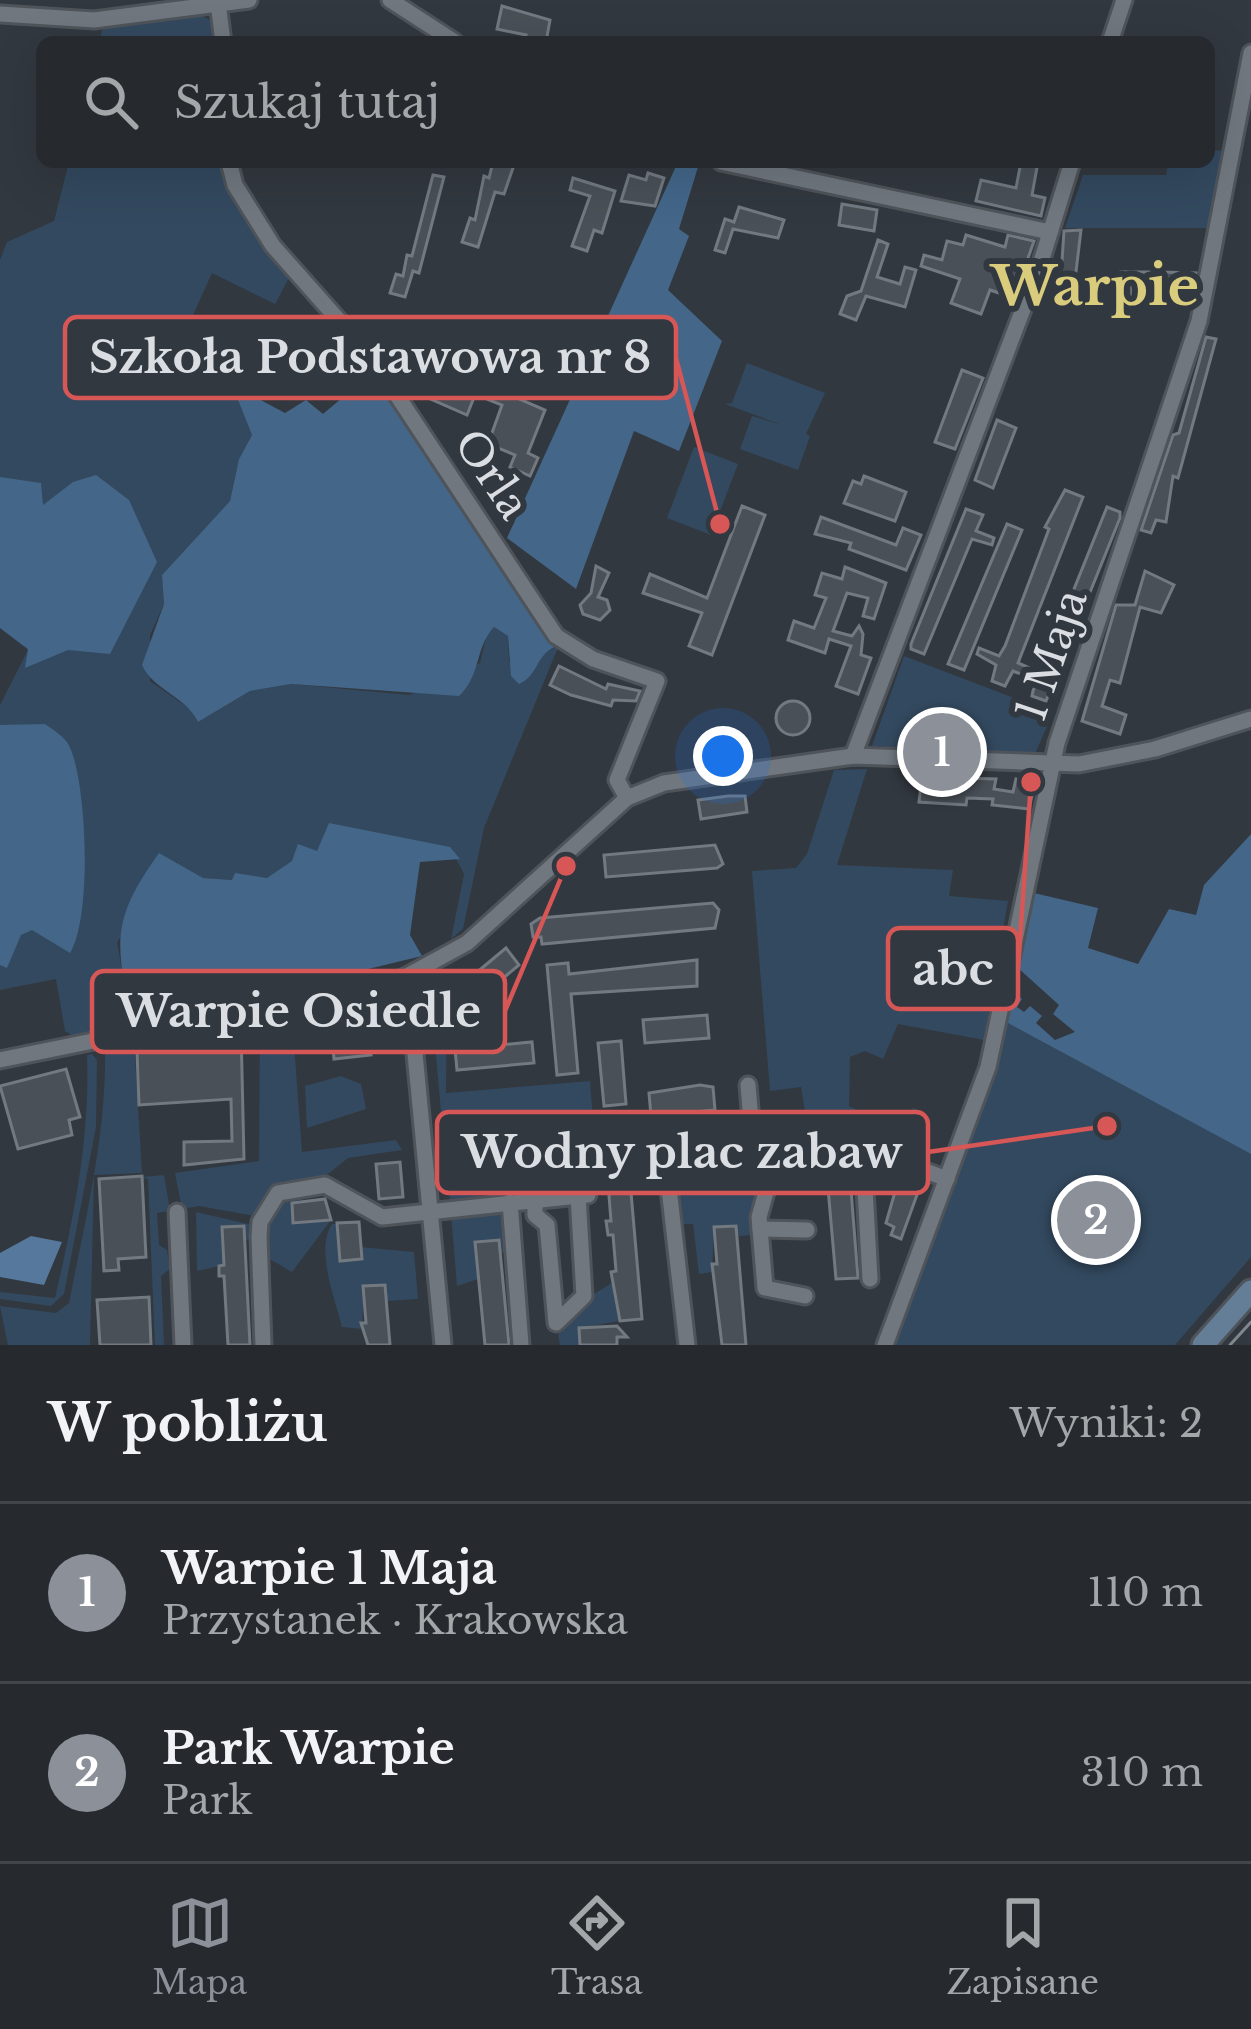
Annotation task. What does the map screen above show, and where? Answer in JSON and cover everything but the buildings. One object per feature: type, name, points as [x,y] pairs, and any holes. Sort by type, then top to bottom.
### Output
[{"type":"main road","points":[[1203,1345],[1251,1291]]},
{"type":"street","points":[[0,14],[94,20],[249,0]]},
{"type":"street","points":[[1112,36],[1124,0]]},
{"type":"street","points":[[394,1],[446,36]]},
{"type":"street","points":[[218,3],[223,36]]},
{"type":"street","name":"1 Maja","points":[[885,1345],[994,1044],[1054,765],[1199,321],[1251,53]]},
{"type":"street","name":"Orla","points":[[231,168],[235,185],[273,246],[373,359],[556,636],[592,658],[657,681],[617,780],[627,798]]},
{"type":"street","points":[[749,168],[1050,232]]},
{"type":"street","points":[[854,756],[1070,168]]},
{"type":"street","points":[[0,1060],[403,978],[467,943],[627,798],[702,776],[854,756],[1054,765],[1124,756],[1251,719]]},
{"type":"street","points":[[403,978],[443,1345]]},
{"type":"street","points":[[748,1085],[753,1145]]},
{"type":"street","points":[[687,1345],[667,1159],[674,1153],[819,1140],[864,1170],[904,1163],[946,1179]]},
{"type":"street","points":[[780,1142],[760,1229],[765,1288],[806,1296]]},
{"type":"street","points":[[864,1170],[870,1279]]},
{"type":"street","points":[[263,1345],[260,1222],[278,1193],[325,1185],[382,1217],[430,1209],[510,1202],[583,1196],[584,1296],[556,1323],[548,1225],[535,1215],[535,1200]]},
{"type":"street","points":[[510,1202],[521,1345]]},
{"type":"street","points":[[177,1212],[183,1345]]},
{"type":"street","points":[[760,1229],[806,1230]]},
{"type":"shaded area","points":[[198,13],[211,21],[215,36],[100,36],[102,30],[119,22]]},
{"type":"shaded area","points":[[1215,150],[1228,151],[1214,228],[1065,228],[1083,175],[1166,175],[1168,168],[1215,168]]},
{"type":"shaded area","points":[[67,168],[226,168],[235,203],[289,278],[275,304],[212,273],[175,355],[232,385],[252,435],[239,459],[230,501],[162,575],[164,604],[150,635],[150,681],[193,711],[198,722],[250,691],[291,684],[410,695],[480,663],[487,633],[494,627],[508,636],[509,662],[533,670],[542,654],[559,645],[484,828],[463,929],[451,939],[464,874],[450,847],[317,851],[267,878],[235,874],[233,880],[203,878],[176,866],[177,861],[117,942],[132,1026],[76,1038],[65,1031],[56,979],[0,990],[0,705],[28,650],[0,628],[0,260],[7,242],[54,221]]},
{"type":"shaded area","points":[[675,168],[698,168],[679,229],[689,236],[668,290],[722,341],[679,451],[634,431],[576,589],[507,538]]},
{"type":"shaded area","points":[[747,363],[825,393],[806,434],[810,436],[798,470],[740,449],[752,416],[782,425],[725,404],[732,403]]},
{"type":"shaded area","points":[[374,371],[559,645],[545,653],[519,684],[511,676],[508,636],[494,627],[459,696],[291,684],[250,691],[198,722],[142,665],[164,604],[162,575],[230,501],[239,459],[252,435],[232,385],[285,413],[306,400],[323,414]]},
{"type":"shaded area","points":[[694,447],[738,464],[711,535],[667,518]]},
{"type":"shaded area","points":[[96,475],[129,500],[157,562],[110,654],[68,650],[25,668],[28,649],[0,628],[0,477],[41,483],[43,505],[73,482]]},
{"type":"shaded area","points":[[904,656],[1053,713],[1034,756],[872,746]]},
{"type":"shaded area","points":[[45,724],[67,742],[81,794],[82,912],[70,953],[32,930],[21,935],[7,968],[0,965],[0,725]]},
{"type":"shaded area","points":[[867,769],[837,865],[953,870],[949,896],[1008,901],[984,1040],[898,1024],[883,1059],[865,1051],[850,1057],[849,1106],[898,1131],[913,1108],[924,1113],[900,1158],[873,1160],[849,1141],[841,1145],[806,1117],[801,1087],[770,1091],[752,871],[796,868],[807,854],[834,770]]},
{"type":"shaded area","points":[[329,823],[450,847],[460,859],[420,862],[410,935],[422,956],[132,1026],[121,935],[131,898],[159,853],[203,878],[232,880],[235,873],[267,878],[292,861],[298,844],[317,851]]},
{"type":"shaded area","points":[[1251,834],[1251,1154],[1006,1022],[1012,990],[1022,999],[1017,1007],[1024,1012],[1030,1006],[1042,1016],[1036,1023],[1055,1040],[1075,1032],[1053,1014],[1059,1005],[1018,968],[1034,893],[1098,908],[1088,948],[1138,964],[1169,909],[1196,915],[1204,885]]},
{"type":"shaded area","points":[[447,976],[446,1093],[590,1081],[593,1120],[443,1133],[430,991]]},
{"type":"shaded area","points":[[383,991],[383,1000],[292,1017],[302,1152],[396,1140],[402,1150],[348,1158],[323,1178],[272,1188],[255,1216],[199,1206],[182,1209],[175,1173],[259,1161],[260,1015]]},
{"type":"shaded area","points":[[1006,1022],[1251,1154],[1251,1257],[1175,1345],[894,1345]]},
{"type":"shaded area","points":[[134,1040],[142,1173],[94,1175],[105,1045]]},
{"type":"shaded area","points":[[87,1055],[97,1060],[96,1127],[64,1294],[51,1306],[0,1299],[0,1292],[55,1298],[79,1177]]},
{"type":"shaded area","points":[[341,1076],[361,1084],[366,1109],[307,1128],[305,1086]]},
{"type":"shaded area","points":[[499,1133],[497,1164],[461,1168],[463,1190],[479,1190],[480,1199],[450,1201],[443,1138]]},
{"type":"shaded area","points":[[772,1163],[755,1202],[756,1235],[737,1236],[735,1225],[714,1227],[712,1272],[699,1274],[693,1224],[680,1224],[675,1175]]},
{"type":"shaded area","points":[[94,1175],[90,1345],[8,1345],[0,1306],[56,1313],[69,1303]]},
{"type":"shaded area","points":[[164,1175],[170,1211],[157,1213],[159,1245],[167,1250],[170,1269],[161,1276],[164,1345],[155,1345],[148,1179],[142,1177]]},
{"type":"shaded area","points":[[301,1194],[301,1200],[291,1202],[293,1223],[331,1220],[292,1272],[266,1257],[267,1222],[283,1197]]},
{"type":"shaded area","points":[[196,1212],[252,1225],[255,1237],[246,1240],[244,1226],[222,1227],[224,1265],[197,1271]]},
{"type":"shaded area","points":[[501,1212],[506,1252],[501,1253],[499,1239],[475,1242],[478,1279],[457,1286],[451,1213]]},
{"type":"shaded area","points":[[332,1224],[337,1224],[340,1261],[360,1259],[360,1247],[414,1252],[418,1299],[387,1301],[385,1285],[364,1286],[362,1329],[342,1327],[326,1260]]},
{"type":"shaded area","points":[[31,1236],[62,1242],[44,1285],[0,1277],[0,1253]]},
{"type":"shaded area","points":[[612,1283],[620,1321],[579,1328],[579,1345],[560,1345],[558,1335],[592,1295]]},
{"type":"tram line","points":[[1230,1345],[1251,1322]]},
{"type":"place","name":"Szkoła Podstawowa nr 8","points":[[720,524]]},
{"type":"place","name":"Warpie 1 Maja","points":[[942,752]]},
{"type":"place","name":"abc","points":[[1031,782]]},
{"type":"place","name":"Warpie Osiedle","points":[[566,866]]},
{"type":"place","name":"Wodny plac zabaw","points":[[1107,1126]]},
{"type":"place","name":"Park Warpie","points":[[1096,1220]]},
{"type":"district","name":"Warpie","points":[[1095,286]]}]
